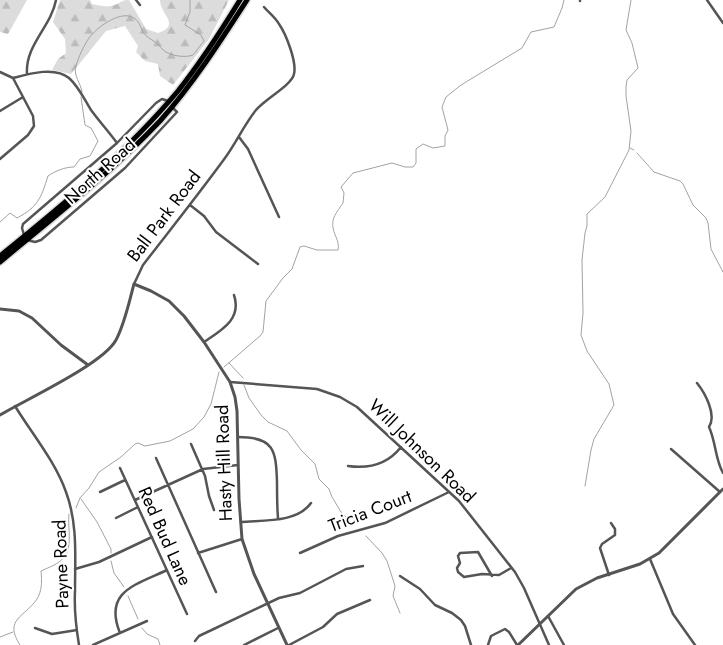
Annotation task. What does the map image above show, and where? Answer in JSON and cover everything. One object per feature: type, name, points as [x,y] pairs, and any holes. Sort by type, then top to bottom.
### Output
[{"type":"highway","points":[[170,104],[240,0]]},
{"type":"highway","points":[[0,262],[26,238],[119,162],[209,58],[247,0]]},
{"type":"highway","points":[[0,256],[26,238]]},
{"type":"street","points":[[27,74],[30,52],[54,9],[56,0]]},
{"type":"street","points":[[136,0],[140,5]]},
{"type":"street","points":[[707,0],[723,23]]},
{"type":"street","name":"Ball Park Road","points":[[0,415],[88,365],[106,351],[116,340],[134,284],[143,265],[239,138],[260,105],[290,83],[294,74],[294,60],[283,31],[275,18],[264,7]]},
{"type":"street","points":[[0,72],[13,78],[33,116],[34,126],[28,135],[0,159]]},
{"type":"street","points":[[13,78],[27,74],[54,73],[68,77],[117,143]]},
{"type":"street","points":[[0,111],[23,97]]},
{"type":"street","points":[[26,238],[22,228],[24,224],[117,143],[162,99],[170,104]]},
{"type":"street","name":"North Road","points":[[26,238],[35,242],[41,240],[125,168],[177,112],[170,104]]},
{"type":"street","points":[[239,138],[248,149],[279,217]]},
{"type":"street","points":[[190,205],[204,216],[216,232],[258,264]]},
{"type":"street","name":"Hasty Hill Road","points":[[134,284],[168,301],[184,316],[204,342],[230,382],[236,402],[242,539],[246,554],[267,603],[288,645]]},
{"type":"street","points":[[204,342],[232,320],[236,311],[234,295]]},
{"type":"street","points":[[0,310],[19,311],[32,318],[61,345],[88,365]]},
{"type":"street","name":"Will Johnson Road","points":[[230,382],[309,388],[331,393],[357,407],[459,501],[512,568],[524,588],[549,645]]},
{"type":"street","points":[[698,383],[713,415],[712,423],[709,427],[715,443],[718,462],[723,473]]},
{"type":"street","name":"Payne Road","points":[[15,406],[54,468],[66,493],[74,529],[75,610],[80,645]]},
{"type":"street","points":[[238,437],[260,439],[267,443],[273,451],[277,465],[278,518]]},
{"type":"street","points":[[190,444],[203,469],[214,510]]},
{"type":"street","points":[[348,466],[369,467],[380,464],[392,458],[401,447]]},
{"type":"street","points":[[671,449],[720,492]]},
{"type":"street","points":[[156,458],[216,592]]},
{"type":"street","points":[[135,500],[203,469],[238,465]]},
{"type":"street","name":"Red Bud Lane","points":[[120,468],[187,614]]},
{"type":"street","points":[[100,492],[126,480]]},
{"type":"street","points":[[488,645],[491,636],[504,629],[510,632],[518,645],[576,589],[589,582],[650,559],[666,546],[723,489]]},
{"type":"street","name":"Tricia Court","points":[[300,553],[338,536],[385,523],[449,492]]},
{"type":"street","points":[[240,522],[290,516],[302,512],[311,503]]},
{"type":"street","points":[[116,518],[138,507]]},
{"type":"street","points":[[609,575],[600,548],[602,544],[615,536],[615,530],[611,523]]},
{"type":"street","points":[[75,569],[99,562],[152,537]]},
{"type":"street","points":[[198,553],[242,539]]},
{"type":"street","points":[[492,576],[478,552],[460,553],[458,556],[460,564],[457,568],[458,572],[464,577],[482,574],[492,576],[499,575],[512,568]]},
{"type":"street","points":[[650,559],[673,614],[695,645]]},
{"type":"street","points":[[195,641],[199,636],[267,603],[300,593],[346,569],[363,566]]},
{"type":"street","points":[[120,633],[114,613],[119,597],[135,585],[167,570]]},
{"type":"street","points":[[400,576],[420,589],[435,605],[462,620],[471,645]]},
{"type":"street","points":[[288,645],[324,627],[337,614],[370,600]]},
{"type":"street","points":[[548,616],[564,645]]},
{"type":"street","points":[[93,645],[147,621]]},
{"type":"street","points":[[35,628],[52,634],[77,630]]},
{"type":"street","points":[[244,645],[278,628]]},
{"type":"green space","points":[[0,0],[27,0],[8,34],[0,32]]},
{"type":"green space","points":[[60,0],[90,0],[92,4],[108,6],[129,0],[146,29],[158,33],[165,30],[169,23],[160,0],[229,0],[209,39],[173,85],[160,76],[158,64],[145,61],[136,52],[138,46],[125,26],[106,31],[71,74],[52,70],[58,59],[66,53],[65,39],[53,22]]},
{"type":"waterway","points":[[82,92],[75,70],[80,55],[92,34],[102,25],[115,18],[121,16],[134,18],[138,21],[143,32],[170,54],[193,55],[204,41],[201,35],[185,25],[190,12],[190,0]]},
{"type":"waterway","points":[[224,367],[263,332],[266,301],[292,269],[300,247],[304,246],[317,250],[338,250],[333,219],[343,203],[344,193],[341,187],[353,173],[392,163],[413,167],[416,163],[416,149],[423,144],[433,148],[445,146],[445,136],[448,130],[442,107],[446,97],[461,85],[522,48],[531,32],[554,27],[564,0]]},
{"type":"waterway","points":[[585,486],[594,439],[614,405],[609,384],[587,351],[581,335],[583,313],[582,260],[587,214],[605,197],[629,150],[631,131],[626,86],[627,80],[638,68],[632,43],[626,30],[631,0]]},
{"type":"waterway","points":[[0,222],[10,213],[17,218],[30,210],[41,196],[48,176],[54,172],[74,167],[80,159],[90,156],[98,141],[91,128],[85,125],[81,97]]},
{"type":"waterway","points":[[630,148],[634,150]]},
{"type":"waterway","points":[[637,153],[654,172],[680,181],[683,184],[693,205],[706,218],[711,249],[723,272]]},
{"type":"waterway","points":[[229,363],[243,378]]},
{"type":"waterway","points":[[76,508],[80,498],[99,472],[121,457],[135,444],[138,443],[145,446],[170,441],[193,429],[204,417],[211,404],[219,372]]},
{"type":"waterway","points":[[244,385],[249,398],[261,415],[268,422],[287,431],[301,450],[315,464],[319,479],[329,489],[341,512],[353,524]]},
{"type":"waterway","points":[[81,499],[97,522],[111,549],[111,553]]},
{"type":"waterway","points":[[20,645],[15,636],[15,624],[39,596],[41,571],[59,562],[67,552],[69,546],[69,514]]},
{"type":"waterway","points":[[366,536],[387,561],[395,586],[393,596],[400,613]]},
{"type":"waterway","points":[[111,561],[114,573],[124,587]]},
{"type":"waterway","points":[[128,596],[138,619]]},
{"type":"waterway","points":[[142,628],[147,634],[158,639],[160,645]]},
{"type":"waterway","points":[[0,637],[13,632]]}]
